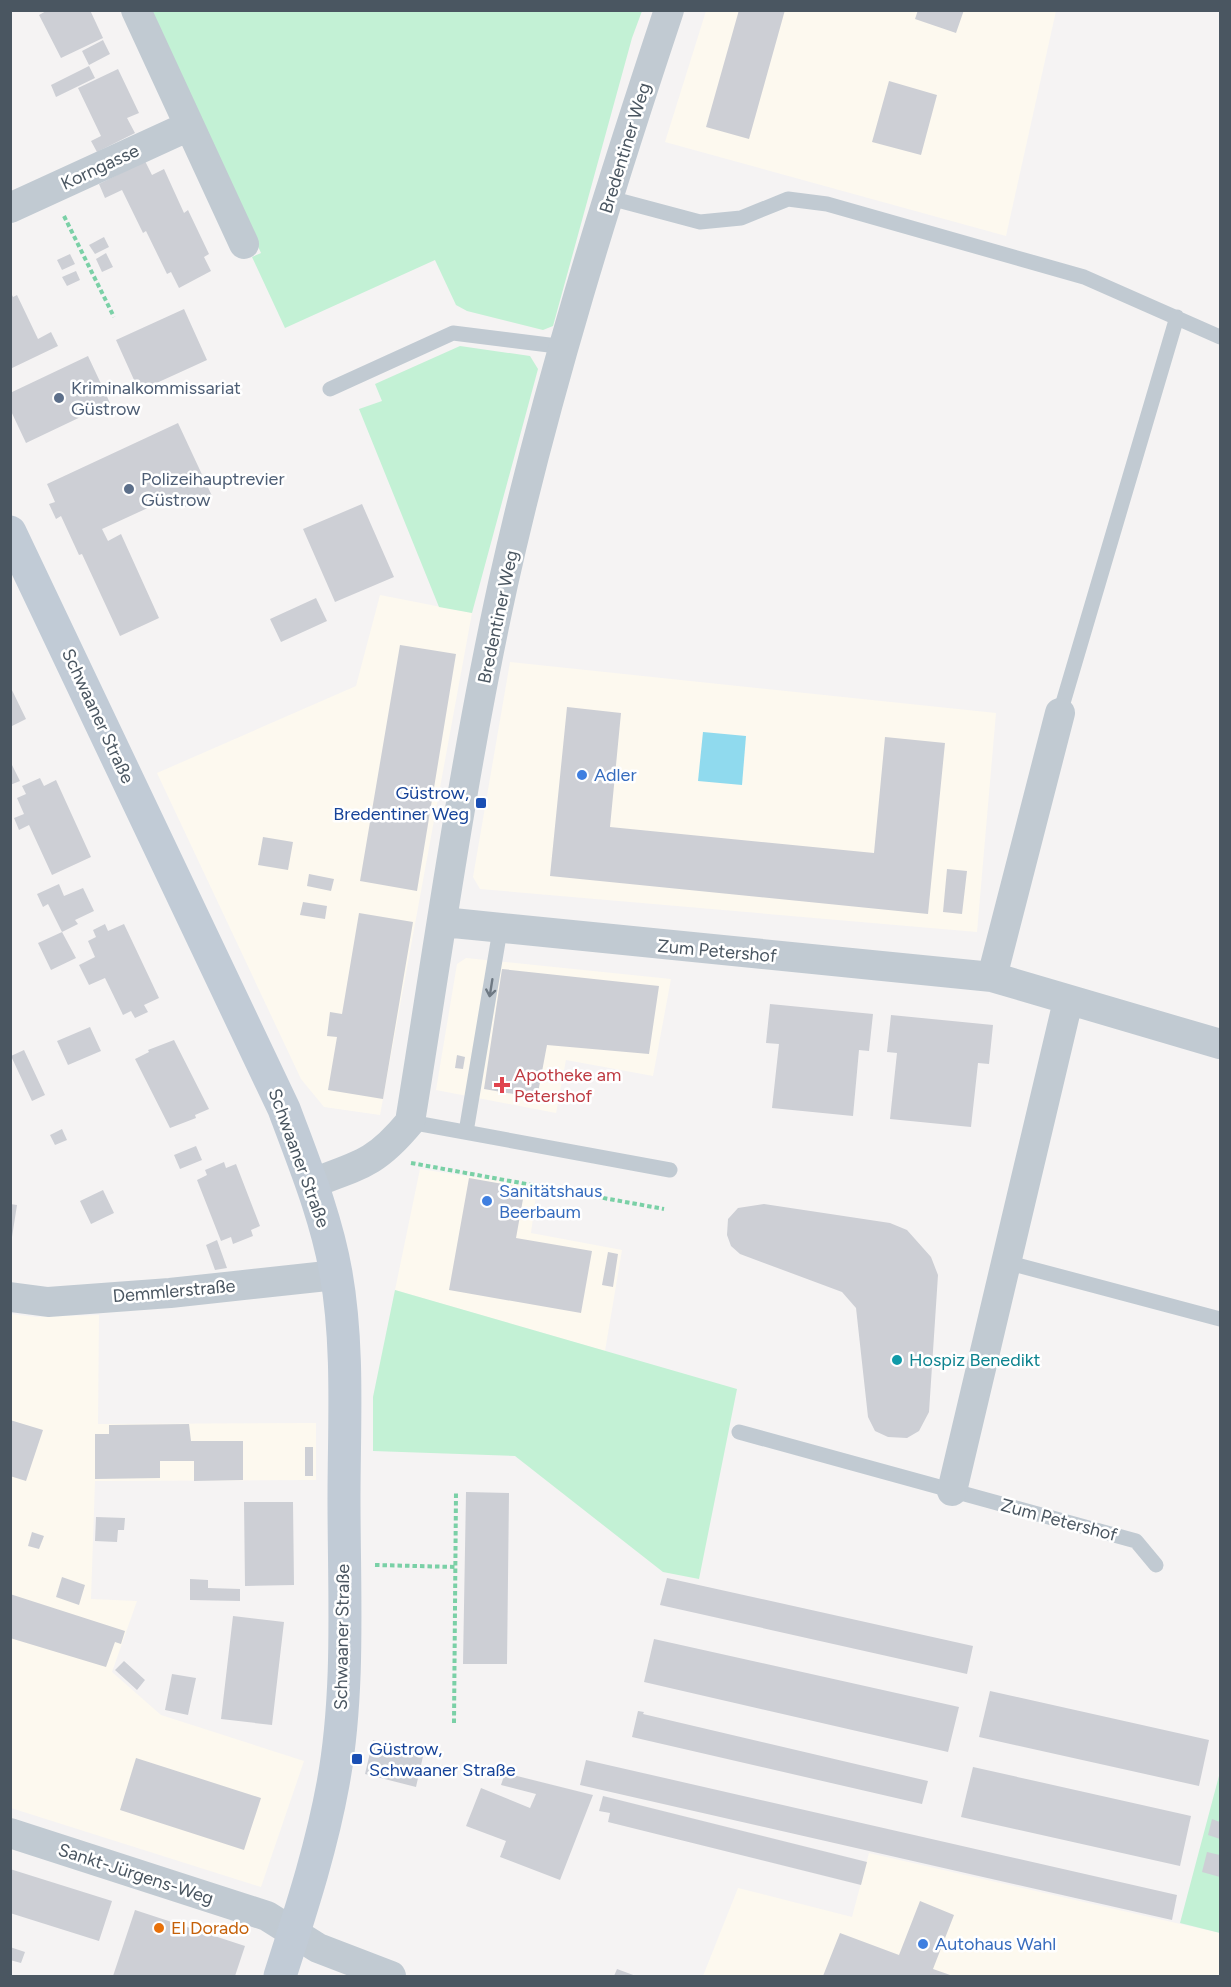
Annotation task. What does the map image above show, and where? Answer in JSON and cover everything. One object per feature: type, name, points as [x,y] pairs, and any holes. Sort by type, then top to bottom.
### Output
[{"type":"main road","name":"Schwaaner Straße","points":[[14,550],[284,1109],[312,1183],[326,1228],[336,1275],[344,1396],[345,1616],[341,1711],[333,1783],[320,1842],[280,1977]]},
{"type":"street","points":[[136,10],[244,244]]},
{"type":"street","name":"Bredentiner Weg","points":[[410,1122],[484,680],[503,585],[529,475],[565,348],[669,10]]},
{"type":"street","name":"Korngasse","points":[[10,208],[189,126]]},
{"type":"street","points":[[992,977],[1060,713]]},
{"type":"street","name":"Zum Petershof","points":[[443,922],[500,930],[992,977],[1221,1044]]},
{"type":"street","points":[[952,1491],[1068,1001]]},
{"type":"street","points":[[312,1183],[372,1160],[387,1149],[410,1122]]},
{"type":"street","name":"Demmlerstraße","points":[[10,1297],[48,1302],[170,1293],[336,1275]]},
{"type":"street","name":"Sankt-Jürgens-Weg","points":[[10,1833],[267,1916],[318,1948],[391,1977]]},
{"type":"lane","points":[[610,198],[700,222],[741,218],[788,199],[827,204],[1084,278],[1221,337]]},
{"type":"lane","points":[[1060,713],[1177,317]]},
{"type":"lane","points":[[330,389],[453,333],[565,348]]},
{"type":"lane","points":[[466,1132],[500,930]]},
{"type":"lane","points":[[410,1122],[670,1170]]},
{"type":"lane","points":[[1006,1262],[1221,1319]]},
{"type":"lane","name":"Zum Petershof","points":[[739,1432],[1136,1541],[1156,1565]]},
{"type":"path","points":[[51,189],[114,317]]},
{"type":"path","points":[[409,1162],[664,1209]]},
{"type":"path","points":[[454,1723],[456,1492]]},
{"type":"path","points":[[365,1565],[456,1567]]},
{"type":"shaded area","points":[[706,11],[1056,11],[1006,236],[665,142]]},
{"type":"shaded area","points":[[380,595],[472,613],[380,1115],[324,1107],[301,1079],[157,773],[356,686]]},
{"type":"shaded area","points":[[510,662],[996,713],[977,932],[480,889],[473,877]]},
{"type":"shaded area","points":[[466,958],[671,979],[653,1076],[566,1060],[556,1113],[436,1090],[457,964]]},
{"type":"shaded area","points":[[420,1169],[537,1187],[531,1233],[622,1250],[605,1351],[395,1290]]},
{"type":"shaded area","points":[[11,1314],[36,1317],[99,1315],[98,1424],[316,1423],[316,1480],[95,1481],[91,1599],[137,1601],[112,1672],[161,1715],[304,1761],[261,1887],[11,1808]]},
{"type":"shaded area","points":[[869,1853],[1220,1933],[1220,1976],[703,1976],[738,1888],[852,1917]]},
{"type":"green space","points":[[151,11],[642,11],[632,38],[553,326],[543,330],[467,311],[456,305],[435,260],[285,328],[252,257],[261,253]]},
{"type":"green space","points":[[460,346],[530,356],[538,369],[472,613],[439,607],[359,409],[382,401],[375,384]]},
{"type":"green space","points":[[395,1290],[737,1389],[699,1579],[663,1572],[515,1456],[373,1451],[373,1397]]},
{"type":"green space","points":[[1220,1772],[1220,1933],[1180,1923]]},
{"type":"water","points":[[703,732],[746,736],[742,785],[698,781]]},
{"type":"building","points":[[48,10],[90,10],[103,38],[61,58],[39,15]]},
{"type":"building","points":[[739,10],[785,10],[749,139],[706,127]]},
{"type":"building","points":[[918,10],[964,10],[956,33],[915,19]]},
{"type":"building","points":[[103,40],[110,54],[89,65],[82,51]]},
{"type":"building","points":[[89,66],[95,78],[56,97],[51,85]]},
{"type":"building","points":[[118,69],[139,113],[127,118],[135,133],[97,152],[91,141],[101,136],[78,88]]},
{"type":"building","points":[[889,81],[937,95],[921,155],[872,142]]},
{"type":"building","points":[[145,161],[152,175],[164,169],[184,213],[188,210],[209,254],[204,257],[211,271],[179,288],[171,272],[167,274],[146,231],[143,233],[122,190],[105,198],[99,184]]},
{"type":"building","points":[[104,237],[109,247],[95,254],[89,245]]},
{"type":"building","points":[[106,253],[113,267],[102,272],[96,259]]},
{"type":"building","points":[[70,254],[75,264],[62,270],[57,260]]},
{"type":"building","points":[[76,271],[80,280],[67,286],[62,277]]},
{"type":"building","points":[[10,291],[13,297],[17,295],[38,339],[51,332],[58,346],[10,369]]},
{"type":"building","points":[[184,309],[207,360],[139,391],[116,340]]},
{"type":"building","name":"Kriminalkommissariat Güstrow","points":[[88,356],[110,403],[26,443],[10,409],[10,393]]},
{"type":"building","name":"Polizeihauptrevier Güstrow","points":[[178,423],[212,496],[182,508],[176,495],[102,529],[108,541],[121,534],[159,618],[120,636],[82,554],[79,555],[61,516],[56,519],[49,504],[55,502],[47,484]]},
{"type":"building","points":[[362,504],[394,577],[335,602],[303,529]]},
{"type":"building","points":[[316,598],[327,621],[281,642],[270,619]]},
{"type":"building","points":[[400,645],[456,654],[417,891],[360,881]]},
{"type":"building","points":[[10,686],[26,719],[10,727]]},
{"type":"building","points":[[567,707],[621,713],[610,827],[874,853],[885,737],[945,743],[928,914],[550,876]]},
{"type":"building","points":[[10,761],[20,781],[10,785]]},
{"type":"building","points":[[40,778],[44,786],[56,780],[91,857],[52,875],[29,825],[19,830],[14,818],[24,814],[17,798],[26,794],[22,786]]},
{"type":"building","points":[[263,837],[293,842],[288,870],[258,865]]},
{"type":"building","points":[[947,869],[967,871],[962,914],[943,912]]},
{"type":"building","points":[[309,874],[334,879],[331,891],[307,886]]},
{"type":"building","points":[[59,884],[64,896],[83,888],[94,911],[75,920],[78,924],[62,932],[48,904],[43,907],[37,894]]},
{"type":"building","points":[[303,902],[327,906],[325,919],[300,915]]},
{"type":"building","points":[[359,913],[413,922],[383,1099],[328,1090],[337,1037],[327,1036],[330,1012],[342,1014]]},
{"type":"building","points":[[105,924],[108,931],[124,924],[159,998],[144,1005],[148,1012],[135,1018],[131,1011],[123,1015],[105,978],[89,985],[79,965],[95,957],[88,941],[96,937],[93,930]]},
{"type":"building","points":[[62,932],[76,958],[51,970],[38,943]]},
{"type":"building","points":[[502,969],[659,986],[649,1054],[547,1045],[537,1098],[484,1089]]},
{"type":"building","points":[[770,1004],[873,1014],[869,1051],[859,1050],[853,1116],[772,1108],[779,1044],[766,1043]]},
{"type":"building","points":[[891,1015],[993,1025],[989,1064],[978,1063],[971,1127],[890,1119],[897,1053],[887,1052]]},
{"type":"building","points":[[90,1027],[101,1051],[68,1065],[57,1041]]},
{"type":"building","points":[[174,1040],[209,1109],[195,1115],[196,1118],[170,1128],[135,1059],[149,1052],[148,1050]]},
{"type":"building","points":[[24,1050],[45,1095],[32,1101],[11,1056]]},
{"type":"building","points":[[457,1055],[465,1057],[463,1069],[455,1068]]},
{"type":"building","points":[[62,1129],[67,1140],[55,1145],[50,1135]]},
{"type":"building","points":[[196,1146],[202,1160],[180,1169],[174,1155]]},
{"type":"building","points":[[224,1162],[226,1168],[236,1164],[260,1226],[251,1230],[253,1236],[233,1244],[231,1237],[221,1241],[197,1180],[207,1175],[205,1170]]},
{"type":"building","points":[[469,1178],[525,1188],[516,1238],[592,1251],[581,1313],[449,1290]]},
{"type":"building","points":[[103,1190],[114,1213],[91,1224],[80,1201]]},
{"type":"building","points":[[10,1204],[17,1205],[12,1237],[10,1237]]},
{"type":"building","name":"Hospiz Benedikt","points":[[764,1204],[890,1223],[907,1230],[931,1257],[938,1275],[929,1412],[919,1431],[907,1438],[888,1437],[875,1431],[868,1417],[856,1308],[842,1292],[740,1254],[731,1246],[727,1235],[728,1219],[738,1208]]},
{"type":"building","points":[[217,1240],[227,1268],[215,1270],[206,1245]]},
{"type":"building","points":[[608,1252],[618,1254],[613,1287],[602,1285]]},
{"type":"building","points":[[10,1420],[43,1430],[26,1481],[10,1476]]},
{"type":"building","points":[[189,1424],[191,1441],[243,1441],[243,1480],[194,1481],[194,1461],[160,1461],[160,1478],[95,1479],[95,1434],[109,1434],[109,1425]]},
{"type":"building","points":[[305,1447],[313,1447],[313,1476],[305,1476]]},
{"type":"building","points":[[466,1492],[509,1493],[507,1664],[463,1664]]},
{"type":"building","points":[[244,1502],[293,1502],[294,1585],[245,1586]]},
{"type":"building","points":[[96,1517],[125,1518],[124,1530],[118,1530],[117,1542],[95,1541]]},
{"type":"building","points":[[32,1532],[44,1536],[39,1549],[28,1546]]},
{"type":"building","points":[[62,1577],[85,1585],[79,1605],[56,1597]]},
{"type":"building","points":[[667,1578],[973,1646],[967,1674],[660,1605]]},
{"type":"building","points":[[190,1579],[208,1580],[208,1588],[240,1589],[240,1601],[190,1600]]},
{"type":"building","points":[[10,1594],[125,1631],[121,1644],[115,1642],[106,1667],[10,1638]]},
{"type":"building","points":[[233,1616],[284,1622],[272,1725],[221,1719]]},
{"type":"building","points":[[654,1639],[959,1707],[948,1752],[644,1682]]},
{"type":"building","points":[[124,1661],[145,1680],[137,1690],[115,1670]]},
{"type":"building","points":[[172,1674],[196,1678],[188,1715],[165,1710]]},
{"type":"building","points":[[990,1691],[1209,1740],[1199,1786],[979,1737]]},
{"type":"building","points":[[638,1711],[928,1781],[922,1804],[632,1737]]},
{"type":"building","points":[[373,1740],[424,1752],[416,1787],[365,1774]]},
{"type":"building","points":[[136,1758],[261,1798],[244,1850],[120,1810]]},
{"type":"building","points":[[586,1760],[1177,1895],[1172,1920],[580,1785]]},
{"type":"building","points":[[973,1767],[1191,1816],[1180,1866],[961,1817]]},
{"type":"building","points":[[505,1773],[593,1795],[560,1880],[500,1857],[506,1841],[466,1826],[481,1788],[530,1808],[536,1794],[501,1785]]},
{"type":"building","points":[[603,1796],[867,1862],[861,1885],[608,1822],[610,1813],[599,1811]]},
{"type":"building","points":[[1212,1819],[1220,1822],[1220,1839],[1208,1835]]},
{"type":"building","points":[[1207,1852],[1220,1855],[1220,1877],[1202,1872]]},
{"type":"building","points":[[10,1869],[112,1901],[99,1941],[10,1913]]},
{"type":"building","name":"Autohaus Wahl","points":[[920,1901],[954,1915],[933,1969],[953,1976],[823,1976],[840,1933],[899,1955]]},
{"type":"building","name":"El Dorado","points":[[135,1910],[245,1946],[235,1976],[113,1976]]},
{"type":"building","points":[[10,1947],[25,1952],[21,1963],[10,1960]]},
{"type":"building","points":[[617,1969],[636,1976],[614,1976]]},
{"type":"place","name":"Kriminalkommissariat Güstrow","points":[[59,398]]},
{"type":"place","name":"Polizeihauptrevier Güstrow","points":[[129,489]]},
{"type":"place","name":"Adler","points":[[582,775]]},
{"type":"place","name":"Güstrow, Bredentiner Weg","points":[[481,803]]},
{"type":"place","name":"Apotheke am Petershof","points":[[502,1085]]},
{"type":"place","name":"Sanitätshaus Beerbaum","points":[[487,1201]]},
{"type":"place","name":"Hospiz Benedikt","points":[[897,1360]]},
{"type":"place","name":"Güstrow, Schwaaner Straße","points":[[357,1759]]},
{"type":"place","name":"El Dorado","points":[[159,1928]]},
{"type":"place","name":"Autohaus Wahl","points":[[923,1944]]}]
